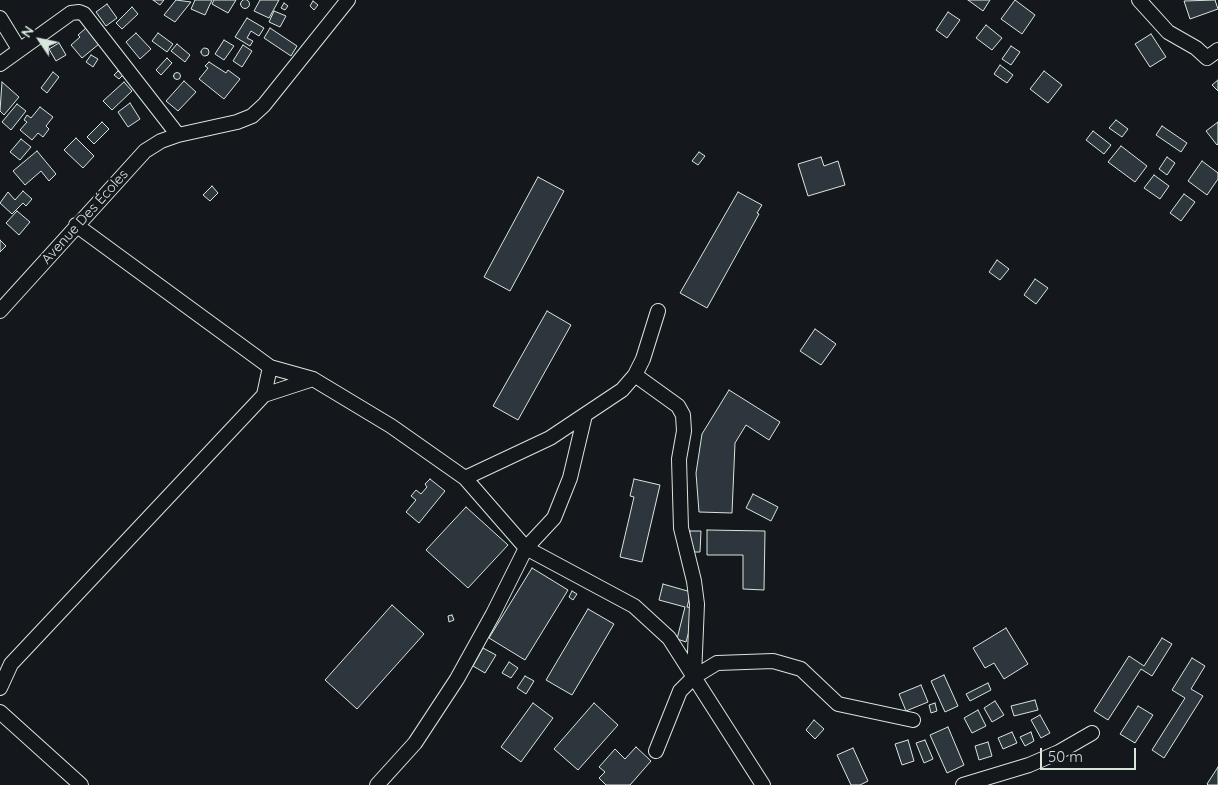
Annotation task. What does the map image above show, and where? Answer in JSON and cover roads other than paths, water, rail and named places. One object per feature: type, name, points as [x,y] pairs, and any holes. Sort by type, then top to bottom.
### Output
[{"type":"street","name":"Avenue Des Écoles","points":[[0,312],[76,225],[145,151],[161,141],[178,135],[237,122],[252,116],[277,90],[348,0]]},
{"type":"street","points":[[1139,0],[1168,32],[1196,48],[1207,58],[1218,50]]},
{"type":"street","points":[[0,64],[74,11],[79,12],[84,14],[178,135]]},
{"type":"street","points":[[0,18],[19,49]]},
{"type":"street","points":[[76,225],[270,367],[313,378],[390,426],[465,478],[526,548],[634,606],[669,638],[759,783]]},
{"type":"street","points":[[465,478],[550,438],[622,390],[644,358],[658,310]]},
{"type":"street","points":[[264,394],[270,367]]},
{"type":"street","points":[[634,375],[678,406],[683,415],[684,431],[678,459],[681,528],[694,581],[697,604],[694,677]]},
{"type":"street","points":[[0,688],[6,665],[264,394],[313,378]]},
{"type":"street","points":[[377,785],[414,743],[457,679],[493,614],[526,548],[554,518],[570,478],[585,416]]},
{"type":"street","points":[[656,751],[680,691],[694,677],[717,663],[773,661],[801,669],[838,704],[913,720]]},
{"type":"street","points":[[0,712],[80,785]]},
{"type":"street","points":[[963,785],[1029,765],[1092,733]]}]
